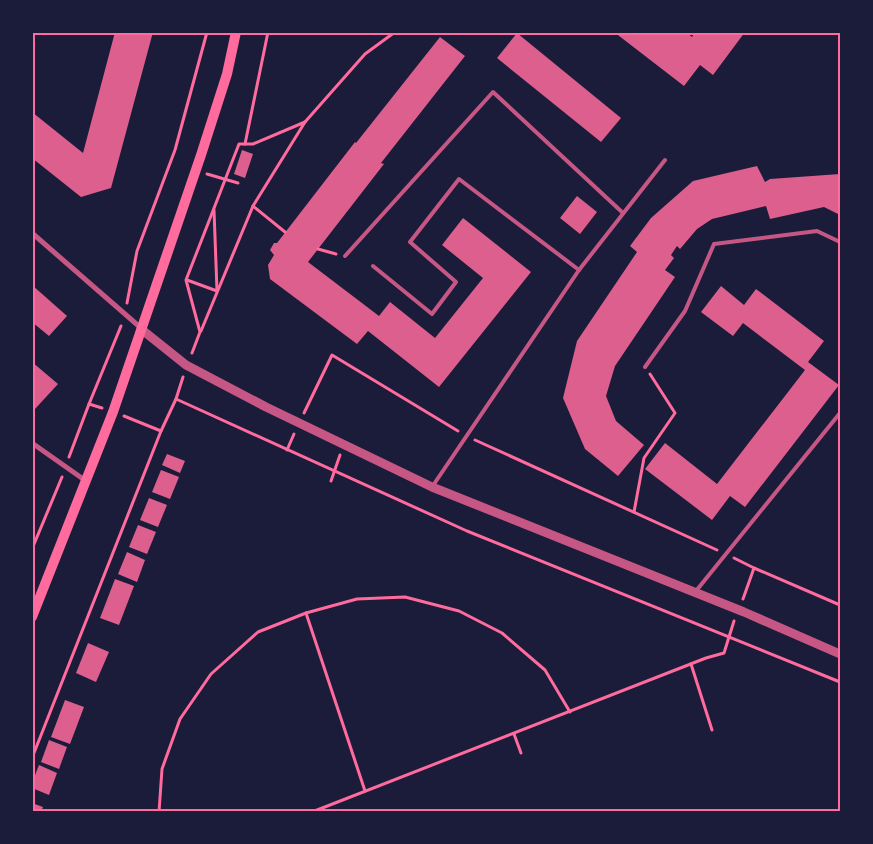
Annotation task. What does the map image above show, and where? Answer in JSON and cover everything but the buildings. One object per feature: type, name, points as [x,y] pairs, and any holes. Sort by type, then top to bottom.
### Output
[{"type":"main road","points":[[32,617],[113,412],[142,329],[227,74],[236,32]]},
{"type":"street","points":[[32,233],[124,314],[186,365],[266,407],[432,486],[738,610],[840,654]]},
{"type":"street","points":[[32,444],[86,481]]},
{"type":"lane","points":[[345,256],[493,92],[623,213]]},
{"type":"lane","points":[[432,486],[579,270],[665,160]]},
{"type":"lane","points":[[373,266],[432,314],[456,282],[410,242],[459,179],[579,270]]},
{"type":"lane","points":[[645,367],[685,311],[714,244],[817,231],[840,242]]},
{"type":"lane","points":[[695,593],[840,414]]},
{"type":"path","points":[[88,404],[120,333],[132,285],[137,251],[175,150],[207,32]]},
{"type":"path","points":[[245,144],[268,32]]},
{"type":"path","points":[[32,758],[161,431],[176,399],[186,365],[253,206],[305,122],[365,54],[395,32]]},
{"type":"path","points":[[200,332],[186,280],[239,144],[253,144],[305,122]]},
{"type":"path","points":[[195,171],[238,183]]},
{"type":"path","points":[[253,206],[285,232]]},
{"type":"path","points":[[214,208],[217,291]]},
{"type":"path","points":[[186,280],[217,291]]},
{"type":"path","points":[[287,450],[332,355],[466,436],[754,568],[840,605]]},
{"type":"path","points":[[634,512],[644,458],[675,413],[645,367]]},
{"type":"path","points":[[176,399],[467,531],[840,682]]},
{"type":"path","points":[[330,481],[345,444]]},
{"type":"path","points":[[312,812],[691,664],[724,653],[754,568]]},
{"type":"path","points":[[159,812],[162,769],[180,719],[211,674],[258,632],[306,613],[357,599],[405,597],[459,611],[502,632],[545,670],[570,712]]},
{"type":"path","points":[[306,613],[366,791]]},
{"type":"path","points":[[691,664],[712,730]]},
{"type":"path","points":[[514,734],[521,753]]}]
